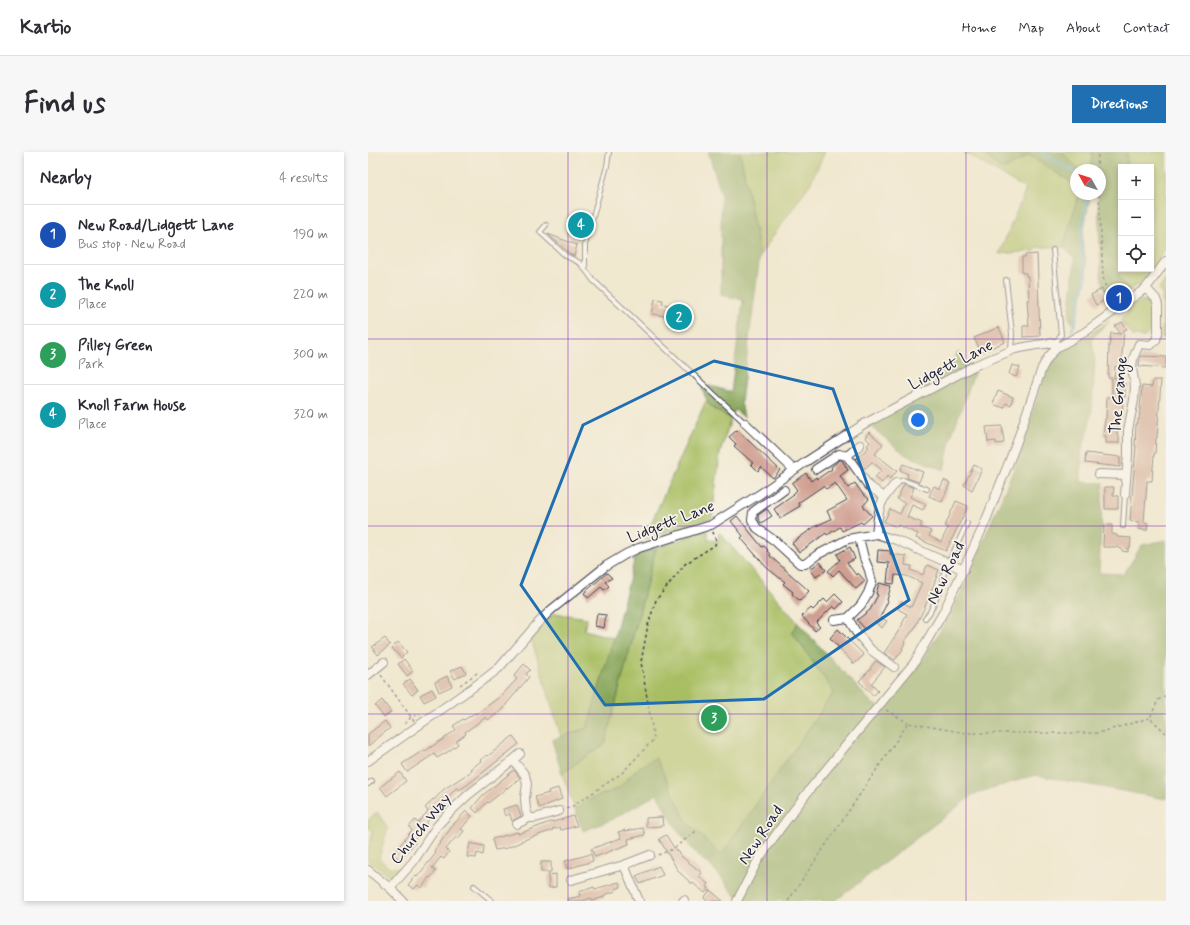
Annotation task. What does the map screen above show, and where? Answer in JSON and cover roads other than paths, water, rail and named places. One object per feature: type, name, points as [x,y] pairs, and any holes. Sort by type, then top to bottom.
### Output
[{"type":"street","name":"New Road","points":[[737,901],[758,860],[782,826],[810,789],[914,663],[925,646],[964,570],[984,525],[1015,447],[1042,368],[1056,345],[1085,332],[1146,288],[1166,261]]},
{"type":"street","name":"The Grange","points":[[1125,494],[1128,430],[1134,400],[1135,386],[1132,368],[1133,359],[1139,344],[1151,345],[1156,340],[1158,333],[1158,304],[1156,299],[1146,288]]},
{"type":"street","name":"Lidgett Lane","points":[[368,761],[499,668],[537,624],[579,587],[606,566],[639,548],[710,525],[760,494],[864,424],[974,366],[1011,351],[1036,345],[1056,345]]},
{"type":"street","points":[[745,423],[794,470]]},
{"type":"street","points":[[847,456],[860,445]]},
{"type":"street","points":[[816,469],[839,454],[847,456],[868,485],[884,497]]},
{"type":"street","points":[[1099,474],[1126,475]]},
{"type":"street","points":[[876,534],[878,512],[884,497],[896,483]]},
{"type":"street","points":[[784,490],[753,512],[752,520],[757,528],[775,541],[800,564],[805,564],[817,555],[848,539],[876,534],[896,540],[964,570]]},
{"type":"street","points":[[834,620],[848,618],[861,605],[872,582],[859,538]]},
{"type":"street","points":[[848,618],[856,632],[871,650],[894,666]]},
{"type":"street","points":[[368,675],[384,662]]},
{"type":"street","name":"Church Way","points":[[390,888],[413,862],[450,812],[468,795],[520,754]]},
{"type":"street","points":[[513,760],[526,775],[526,804],[529,818]]},
{"type":"street","points":[[517,824],[529,818],[535,818],[559,811]]},
{"type":"street","points":[[571,880],[624,865],[650,855]]},
{"type":"street","points":[[624,865],[639,901]]},
{"type":"street","points":[[368,870],[403,901]]},
{"type":"lane","points":[[585,269],[585,244],[607,166],[609,152]]},
{"type":"lane","points":[[546,225],[540,232],[566,256],[580,263],[599,286],[745,423]]},
{"type":"lane","points":[[1053,250],[1061,335],[1056,345]]},
{"type":"lane","points":[[1006,280],[1012,334],[1011,351]]},
{"type":"lane","points":[[896,483],[903,480],[927,490]]},
{"type":"lane","points":[[1123,526],[1125,494]]},
{"type":"lane","points":[[925,618],[930,612],[940,590],[948,563],[967,523]]},
{"type":"lane","points":[[474,886],[492,901]]},
{"type":"waterway","points":[[1041,152],[1070,169]]},
{"type":"waterway","points":[[1072,331],[1085,281],[1081,238],[1087,200]]},
{"type":"place","name":"Knoll Farm House","points":[[581,225]]},
{"type":"place","name":"New Road/Lidgett Lane","points":[[1119,298]]},
{"type":"place","name":"The Knoll","points":[[679,317]]},
{"type":"place","name":"Pilley Green","points":[[714,718]]}]
